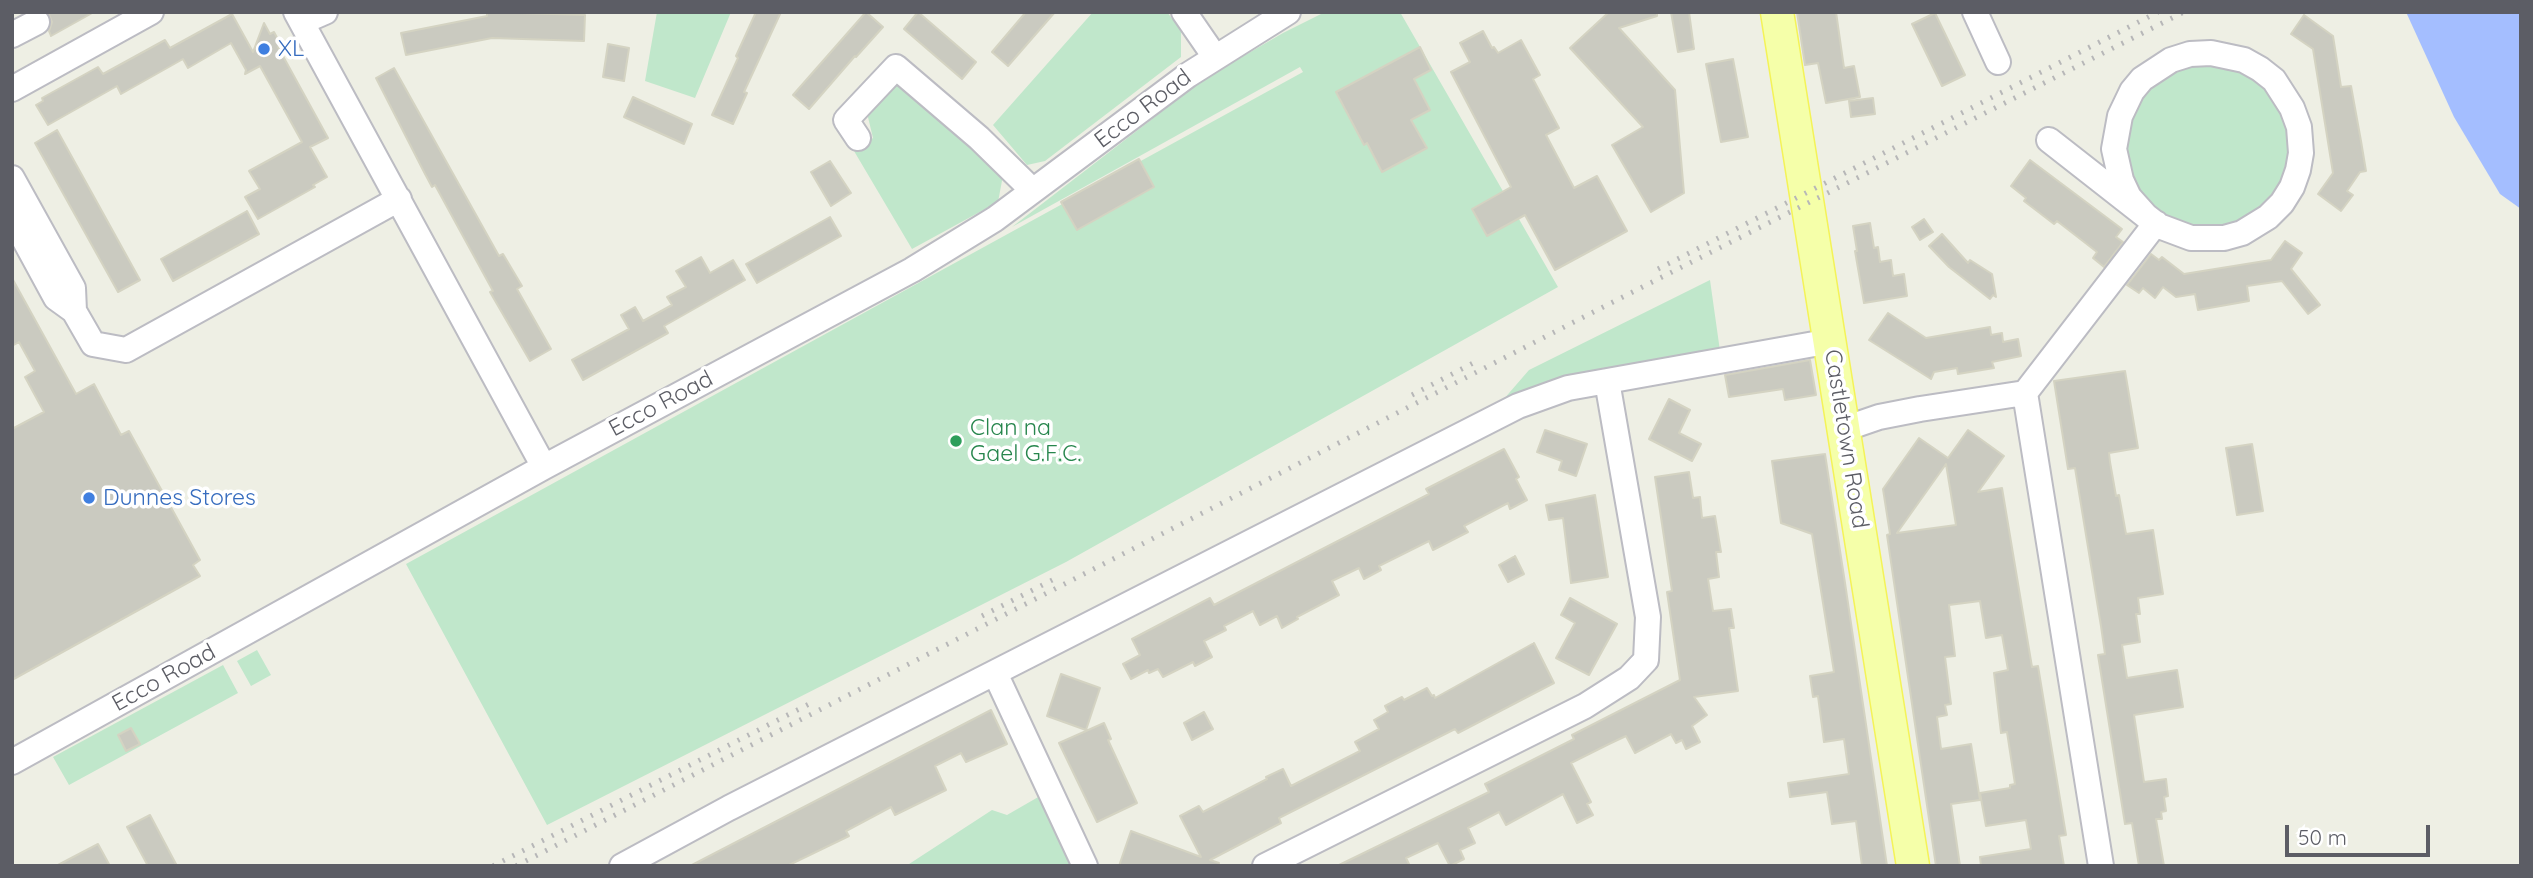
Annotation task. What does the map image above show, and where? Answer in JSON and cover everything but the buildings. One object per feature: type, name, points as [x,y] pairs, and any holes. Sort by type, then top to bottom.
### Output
[{"type":"main road","name":"Castletown Road","points":[[1777,12],[1913,866]]},
{"type":"street","points":[[14,85],[151,12]]},
{"type":"street","points":[[325,12],[299,17],[544,467]]},
{"type":"street","points":[[1184,12],[1215,57]]},
{"type":"street","name":"Ecco Road","points":[[12,762],[544,467],[912,270],[995,219],[1188,75],[1288,12]]},
{"type":"street","points":[[1975,12],[1998,62]]},
{"type":"street","points":[[12,36],[37,22]]},
{"type":"street","points":[[2049,140],[2151,220],[2173,233],[2191,238],[2224,238],[2242,233],[2268,217],[2282,203],[2292,187],[2301,153],[2299,127],[2292,108],[2274,80],[2244,60],[2210,53],[2190,54],[2157,68],[2132,91],[2120,116],[2115,149],[2121,180],[2129,197],[2151,220]]},
{"type":"street","points":[[858,138],[846,120],[895,67],[979,138],[1031,192]]},
{"type":"street","points":[[12,177],[73,288],[74,311]]},
{"type":"street","points":[[12,217],[56,298],[74,311],[93,344],[126,350],[399,199]]},
{"type":"street","points":[[2101,866],[2025,393],[2151,220]]},
{"type":"street","points":[[622,866],[729,808],[1518,406],[1568,388],[1831,341]]},
{"type":"street","points":[[1265,866],[1585,706],[1629,678],[1646,660],[1648,617],[1606,381]]},
{"type":"street","points":[[1844,429],[1879,417],[2025,393]]},
{"type":"street","points":[[995,673],[1085,866]]},
{"type":"green space","points":[[657,12],[731,12],[695,98],[645,81]]},
{"type":"green space","points":[[1093,12],[1167,12],[1181,30],[1181,57],[1045,161],[1027,165],[993,125]]},
{"type":"green space","name":"Clan na Gael G.F.C.","points":[[1325,12],[1400,12],[1558,287],[1066,562],[547,825],[406,564],[1303,72],[1300,67],[1012,227],[1204,79]]},
{"type":"green space","points":[[2191,60],[2257,74],[2287,110],[2293,168],[2264,213],[2209,234],[2149,212],[2122,167],[2137,94]]},
{"type":"green space","points":[[894,85],[903,87],[1004,170],[998,202],[912,249],[854,151],[873,138],[867,113]]},
{"type":"green space","points":[[1710,280],[1720,351],[1503,400],[1529,370]]},
{"type":"green space","points":[[257,650],[271,675],[251,686],[237,661]]},
{"type":"green space","points":[[223,665],[238,693],[69,785],[53,757]]},
{"type":"green space","points":[[1040,796],[1073,866],[906,866],[992,810],[1007,815]]},
{"type":"water","points":[[2406,12],[2521,12],[2521,209],[2500,194],[2454,117]]},
{"type":"railway","points":[[1658,269],[2158,12]]},
{"type":"railway","points":[[516,866],[1609,304],[2184,12]]},
{"type":"railway","points":[[1412,395],[1477,361]]},
{"type":"railway","points":[[982,616],[1060,576]]},
{"type":"railway","points":[[493,866],[811,703]]},
{"type":"place","name":"XL","points":[[264,49]]},
{"type":"place","name":"Clan na Gael G.F.C.","points":[[956,441]]},
{"type":"place","name":"Dunnes Stores","points":[[89,498]]}]
